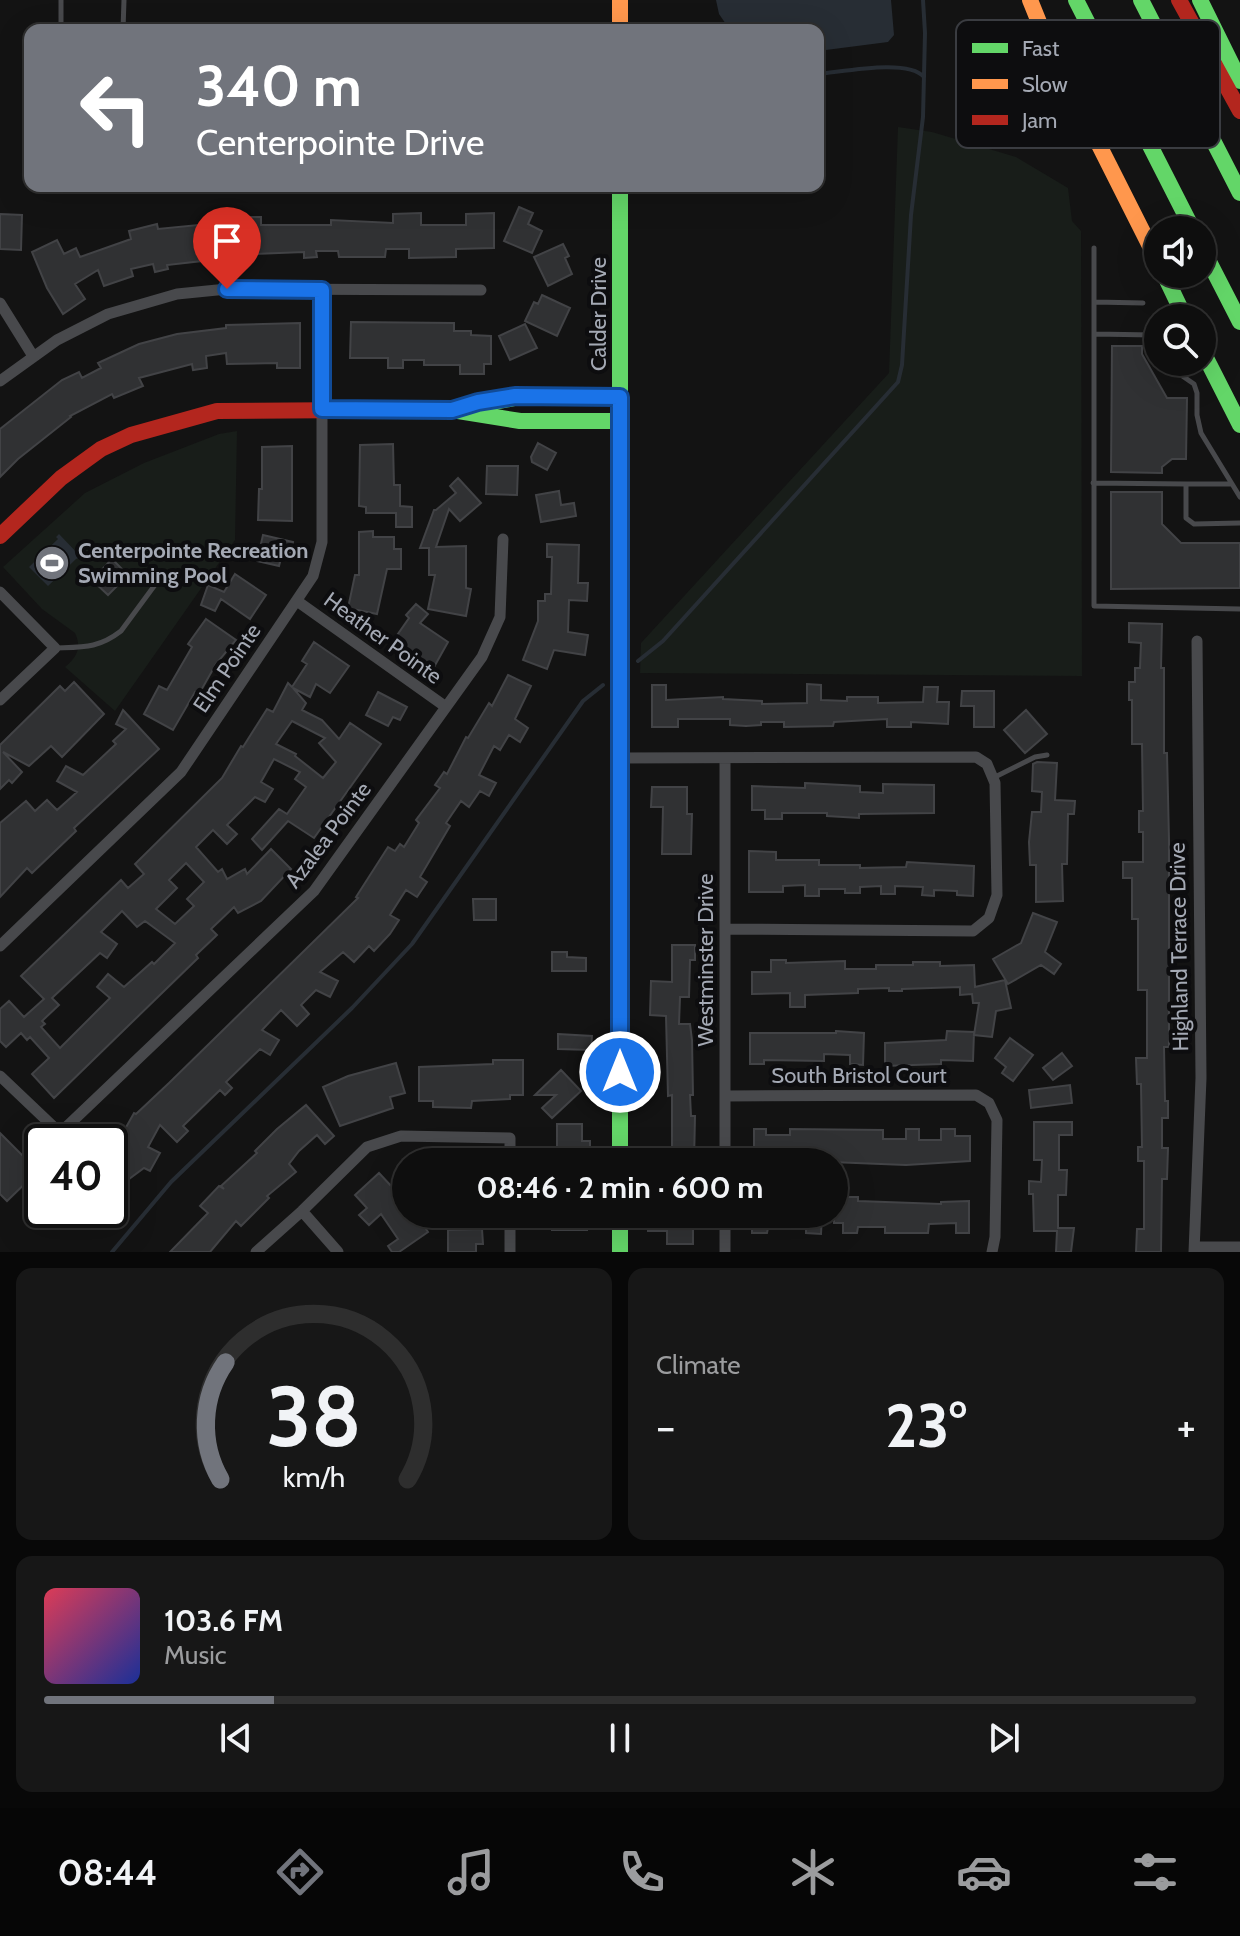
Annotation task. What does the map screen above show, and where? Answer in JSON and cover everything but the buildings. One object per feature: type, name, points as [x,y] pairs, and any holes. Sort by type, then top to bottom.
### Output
[{"type":"main road","points":[[620,0],[620,24]]},
{"type":"main road","points":[[1030,0],[1038,20]]},
{"type":"main road","points":[[1076,0],[1086,20]]},
{"type":"main road","points":[[1141,0],[1151,20]]},
{"type":"main road","points":[[1179,0],[1190,20]]},
{"type":"main road","points":[[1200,0],[1210,20]]},
{"type":"main road","points":[[1220,40],[1240,81]]},
{"type":"main road","points":[[1220,75],[1240,111]]},
{"type":"main road","points":[[1101,148],[1144,234]]},
{"type":"main road","points":[[1151,148],[1186,216]]},
{"type":"main road","points":[[1217,148],[1240,193]]},
{"type":"main road","name":"Calder Drive","points":[[620,192],[620,1148]]},
{"type":"main road","points":[[1216,275],[1240,322]]},
{"type":"main road","points":[[1215,376],[1240,425]]},
{"type":"main road","points":[[452,410],[515,396],[620,397]]},
{"type":"main road","points":[[0,536],[79,463],[131,435],[217,411],[452,410],[520,421],[620,421]]},
{"type":"main road","points":[[620,1228],[620,1252]]},
{"type":"street","points":[[0,381],[33,356],[108,314],[177,294],[227,289],[481,290]]},
{"type":"street","name":"Elm Pointe","points":[[0,946],[181,772],[313,576],[322,542],[322,290]]},
{"type":"street","points":[[0,303],[33,356]]},
{"type":"street","name":"Azalea Pointe","points":[[0,1076],[60,1133],[314,891],[482,657],[500,617],[503,539]]},
{"type":"street","points":[[0,592],[55,648],[0,700]]},
{"type":"street","name":"Heather Pointe","points":[[297,601],[446,707]]},
{"type":"street","name":"Highland Terrace Drive","points":[[1194,1250],[1201,1078],[1197,641]]},
{"type":"street","points":[[620,758],[976,757],[987,764],[994,780],[995,899],[989,918],[973,931],[725,929]]},
{"type":"street","name":"Westminster Drive","points":[[725,758],[725,1148]]},
{"type":"street","name":"South Bristol Court","points":[[725,1096],[976,1095],[990,1105],[997,1120],[995,1237],[992,1252]]},
{"type":"street","points":[[256,1252],[367,1147],[401,1136],[510,1138],[510,1148]]},
{"type":"street","points":[[302,1211],[338,1252]]},
{"type":"street","points":[[510,1228],[510,1252]]},
{"type":"street","points":[[725,1228],[725,1252]]},
{"type":"street","points":[[1194,1250],[1240,1247]]},
{"type":"lane","points":[[61,0],[61,24]]},
{"type":"lane","points":[[123,24],[124,0]]},
{"type":"lane","points":[[1094,248],[1094,606],[1240,609]]},
{"type":"lane","points":[[1095,302],[1143,303]]},
{"type":"lane","points":[[1095,334],[1144,334]]},
{"type":"lane","points":[[1182,376],[1194,384],[1197,393],[1201,433],[1240,497]]},
{"type":"lane","points":[[1093,483],[1231,484]]},
{"type":"lane","points":[[1186,484],[1185,509],[1190,523],[1240,523]]},
{"type":"lane","points":[[55,648],[102,644],[112,638],[121,631],[163,574]]},
{"type":"lane","points":[[994,780],[1035,757],[1047,755]]},
{"type":"shaded area","points":[[716,0],[891,0],[894,35],[888,42],[824,50],[824,24],[726,24],[719,14]]},
{"type":"shaded area","points":[[898,127],[956,139],[956,148],[986,148],[1016,157],[1068,188],[1072,221],[1081,231],[1082,676],[640,673],[641,643],[889,373]]},
{"type":"shaded area","points":[[237,431],[235,540],[115,711],[65,667],[77,652],[75,633],[42,609],[3,567],[85,493],[144,463],[219,434]]},
{"type":"shaded area","name":"Centerpointe Recreation Swimming Pool","points":[[59,534],[81,557],[48,586],[29,567],[58,539]]},
{"type":"waterway","points":[[638,661],[663,641],[898,382],[902,365],[911,215],[923,117],[923,0]]},
{"type":"waterway","points":[[824,73],[890,67],[916,71],[924,77]]},
{"type":"waterway","points":[[112,1252],[171,1182],[352,1008],[412,944],[583,701],[603,685]]},
{"type":"traffic: fast","points":[[1076,0],[1086,20]]},
{"type":"traffic: fast","points":[[1141,0],[1151,20]]},
{"type":"traffic: fast","points":[[1200,0],[1210,20]]},
{"type":"traffic: fast","points":[[1220,40],[1240,81]]},
{"type":"traffic: fast","points":[[1151,148],[1186,216]]},
{"type":"traffic: fast","points":[[1217,148],[1240,193]]},
{"type":"traffic: fast","points":[[620,192],[620,1148]]},
{"type":"traffic: fast","points":[[1216,275],[1240,322]]},
{"type":"traffic: fast","points":[[1171,288],[1178,304]]},
{"type":"traffic: fast","points":[[1215,376],[1240,425]]},
{"type":"traffic: fast","points":[[453,410],[515,398],[620,397]]},
{"type":"traffic: fast","points":[[358,410],[452,410],[520,421],[620,421]]},
{"type":"traffic: fast","points":[[620,1228],[620,1252]]},
{"type":"traffic: slow","points":[[620,0],[620,24]]},
{"type":"traffic: slow","points":[[1030,0],[1038,20]]},
{"type":"traffic: slow","points":[[1101,148],[1144,234]]},
{"type":"traffic: jam","points":[[1179,0],[1190,20]]},
{"type":"traffic: jam","points":[[1220,75],[1240,111]]},
{"type":"traffic: jam","points":[[0,536],[61,478],[101,449],[131,435],[217,411],[358,410]]},
{"type":"place","name":"Centerpointe Recreation Swimming Pool","points":[[52,563]]},
{"type":"route","points":[[227,289],[322,290],[322,409],[452,410],[515,396],[620,397],[620,1072]]}]
